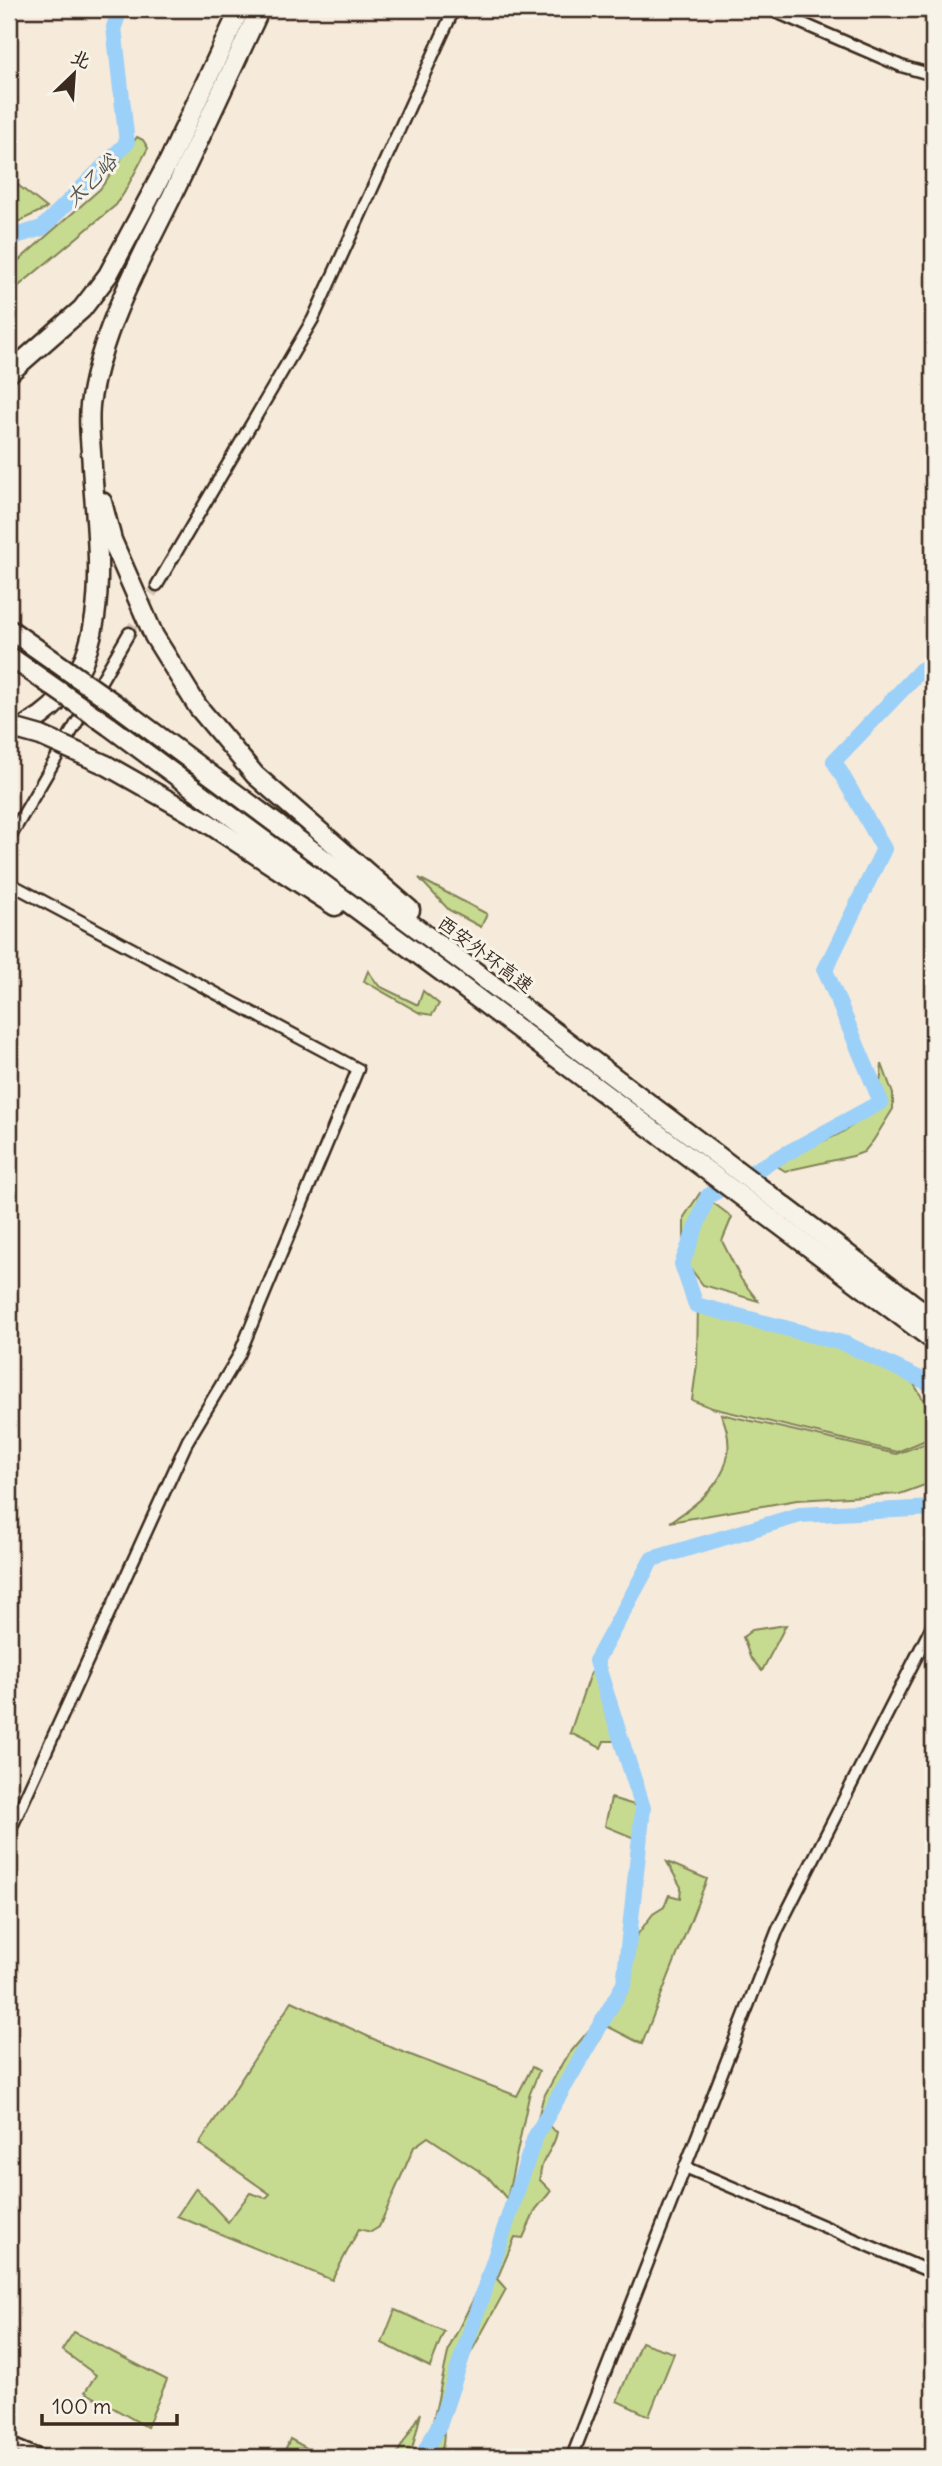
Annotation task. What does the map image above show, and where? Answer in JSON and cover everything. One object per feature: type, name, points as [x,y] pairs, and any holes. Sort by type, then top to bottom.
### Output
[{"type":"highway","points":[[9,373],[82,309],[108,275],[169,161],[240,9]]},
{"type":"highway","points":[[9,735],[42,715],[71,683],[85,655],[96,619],[99,586],[90,400],[104,346],[122,300],[261,9]]},
{"type":"highway","points":[[9,365],[55,335]]},
{"type":"highway","points":[[91,444],[102,505],[120,559],[154,636],[198,707],[255,775],[354,863],[556,1033]]},
{"type":"highway","name":"西安外环高速","points":[[9,629],[122,709],[556,1033],[675,1134]]},
{"type":"highway","name":"西安外环高速","points":[[9,656],[109,726],[540,1045],[675,1134],[770,1205],[933,1319]]},
{"type":"highway","points":[[9,727],[41,736],[106,765],[203,820],[540,1045]]},
{"type":"highway","name":"西安外环高速","points":[[770,1205],[933,1340]]},
{"type":"street","points":[[157,585],[313,320],[454,9]]},
{"type":"street","points":[[769,9],[901,66],[933,75]]},
{"type":"street","points":[[9,839],[129,633]]},
{"type":"street","points":[[9,883],[358,1069],[239,1355],[187,1440],[9,1833]]},
{"type":"street","points":[[572,2457],[778,1929],[933,1623]]},
{"type":"street","points":[[685,2167],[933,2273]]},
{"type":"street","points":[[9,2443],[43,2457]]},
{"type":"green space","points":[[137,137],[143,140],[148,148],[116,205],[9,294],[9,269],[100,189]]},
{"type":"green space","points":[[9,178],[47,208],[9,226]]},
{"type":"green space","points":[[419,878],[487,914],[481,927],[449,910]]},
{"type":"green space","points":[[368,971],[379,986],[418,1005],[423,991],[439,1004],[432,1015],[420,1013],[364,981]]},
{"type":"green space","points":[[882,1064],[893,1094],[893,1109],[864,1152],[785,1171],[766,1159],[815,1144],[847,1130],[871,1107],[878,1091]]},
{"type":"green space","points":[[700,1193],[732,1217],[722,1241],[741,1279],[758,1301],[703,1285],[684,1260],[684,1217]]},
{"type":"green space","points":[[698,1301],[704,1306],[758,1326],[891,1360],[914,1384],[933,1416],[933,1437],[897,1452],[712,1408],[692,1400],[697,1364]]},
{"type":"green space","points":[[721,1414],[896,1454],[933,1441],[933,1482],[900,1494],[797,1500],[670,1522],[698,1501],[720,1477],[726,1464],[728,1449],[727,1432]]},
{"type":"green space","points":[[786,1625],[762,1671],[750,1657],[743,1637],[752,1630]]},
{"type":"green space","points":[[596,1663],[619,1741],[604,1741],[601,1748],[570,1733]]},
{"type":"green space","points":[[611,1798],[641,1807],[644,1842],[605,1826]]},
{"type":"green space","points":[[667,1862],[707,1879],[642,2044],[607,2026],[599,2041],[571,2072],[552,2100],[547,2113],[548,2124],[557,2132],[540,2172],[540,2180],[551,2191],[536,2209],[523,2238],[515,2237],[497,2279],[506,2289],[464,2365],[447,2412],[440,2453],[437,2457],[423,2457],[449,2348],[512,2222],[543,2098],[564,2060],[621,1992],[637,1935],[653,1914],[664,1907],[669,1895],[680,1898],[681,1887]]},
{"type":"green space","points":[[292,2001],[395,2049],[517,2096],[532,2067],[539,2071],[529,2096],[507,2199],[488,2177],[428,2137],[414,2147],[379,2227],[371,2232],[359,2229],[332,2280],[177,2216],[196,2188],[228,2222],[250,2193],[266,2198],[270,2194],[199,2144]]},
{"type":"green space","points":[[395,2310],[444,2331],[430,2367],[382,2343]]},
{"type":"green space","points":[[74,2332],[167,2380],[147,2427],[85,2392],[96,2375],[62,2350]]},
{"type":"green space","points":[[641,2342],[674,2353],[649,2416],[617,2401]]},
{"type":"green space","points":[[421,2413],[410,2457],[395,2457]]},
{"type":"green space","points":[[290,2439],[323,2457],[282,2457]]},
{"type":"waterway","name":"太乙峪","points":[[9,238],[42,228],[127,143],[114,27],[120,9]]},
{"type":"waterway","points":[[933,664],[921,670],[834,761],[884,849],[825,970],[881,1102],[708,1196],[682,1264],[696,1305],[846,1344],[933,1385]]},
{"type":"waterway","points":[[422,2457],[440,2423],[535,2137],[624,1984],[643,1808],[596,1661],[652,1559],[800,1515],[933,1508]]},
{"type":"tunnel","points":[[129,633],[157,585]]}]
